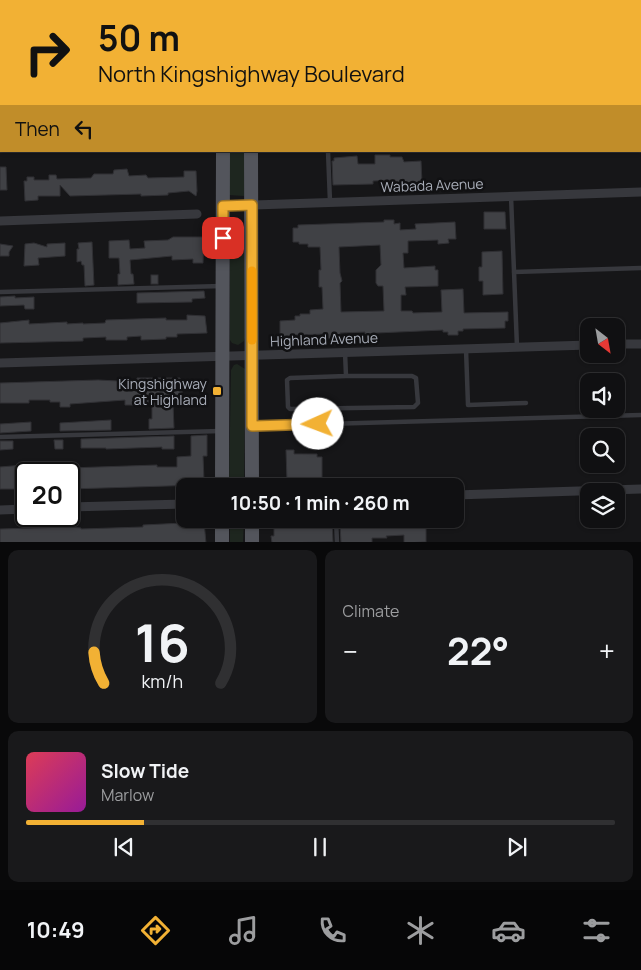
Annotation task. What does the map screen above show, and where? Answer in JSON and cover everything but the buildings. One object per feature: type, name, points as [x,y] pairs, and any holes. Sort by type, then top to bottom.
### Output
[{"type":"main road","points":[[222,478],[223,152]]},
{"type":"main road","points":[[251,152],[252,478]]},
{"type":"main road","points":[[222,528],[222,542]]},
{"type":"main road","points":[[252,528],[252,542]]},
{"type":"street","name":"Wabada Avenue","points":[[223,206],[641,192]]},
{"type":"street","points":[[0,221],[197,214]]},
{"type":"street","points":[[625,344],[641,344]]},
{"type":"street","name":"Highland Avenue","points":[[0,363],[580,345]]},
{"type":"street","points":[[464,495],[641,489]]},
{"type":"street","points":[[80,507],[176,504]]},
{"type":"street","points":[[0,510],[15,509]]},
{"type":"lane","points":[[328,152],[330,202]]},
{"type":"lane","points":[[511,196],[518,347]]},
{"type":"lane","points":[[514,272],[641,268]]},
{"type":"lane","points":[[0,292],[223,286]]},
{"type":"lane","points":[[466,349],[468,405],[526,403]]},
{"type":"lane","points":[[345,352],[346,376]]},
{"type":"lane","points":[[346,376],[412,376],[416,378],[418,403],[414,407],[288,408],[286,380],[290,378],[346,376]]},
{"type":"lane","points":[[252,426],[641,415]]},
{"type":"lane","points":[[0,437],[222,430]]},
{"type":"lane","points":[[336,528],[337,542]]},
{"type":"shaded area","points":[[229,152],[244,152],[244,196],[229,195]]},
{"type":"shaded area","points":[[234,221],[241,222],[244,228],[245,338],[238,345],[230,340],[230,227]]},
{"type":"shaded area","points":[[237,364],[245,369],[244,478],[229,478],[231,370]]},
{"type":"shaded area","points":[[230,528],[244,528],[243,542],[230,542]]},
{"type":"slow traffic","points":[[252,271],[252,340]]},
{"type":"place","name":"Kingshighway at Highland","points":[[217,391]]},
{"type":"route","points":[[223,238],[223,206],[252,205],[252,426],[318,424]]}]
